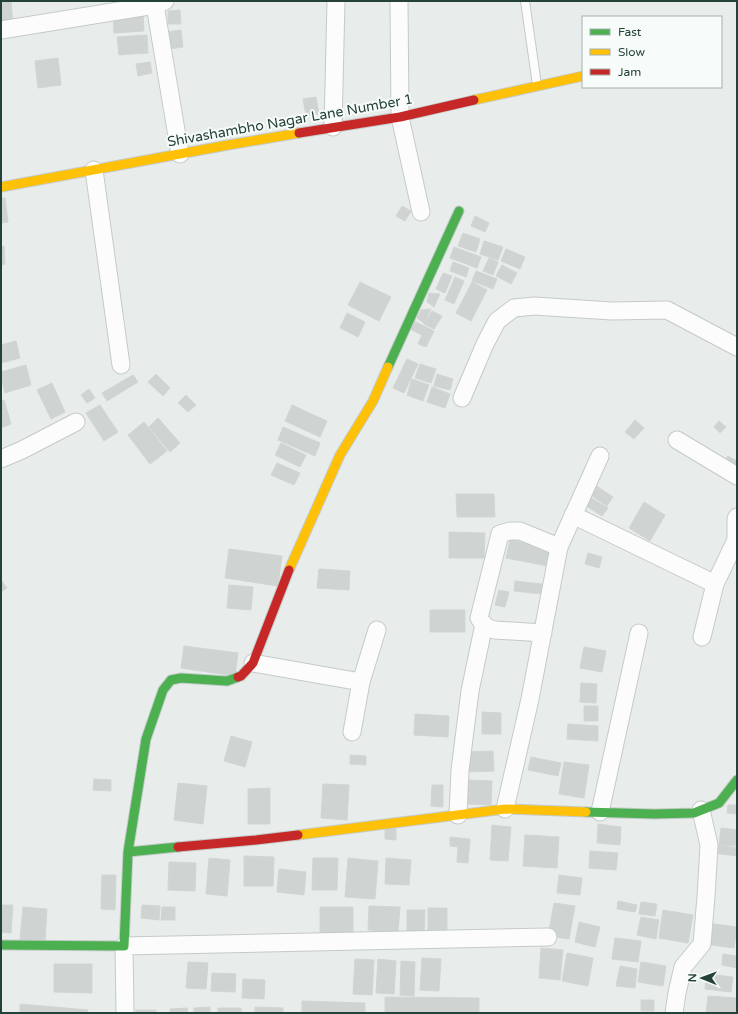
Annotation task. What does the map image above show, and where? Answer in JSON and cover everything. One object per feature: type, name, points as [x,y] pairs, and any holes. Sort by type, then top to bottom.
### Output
[{"type":"street","points":[[333,127],[336,1]]},
{"type":"street","points":[[399,1],[400,117],[421,212]]},
{"type":"street","points":[[1,30],[160,3],[180,154]]},
{"type":"street","name":"Shivashambho Nagar Lane Number 1","points":[[1,187],[333,127],[400,117],[582,76]]},
{"type":"street","points":[[94,170],[120,365]]},
{"type":"street","points":[[125,1013],[124,946],[128,852],[146,739],[162,690],[171,680],[182,678],[227,682],[241,676],[253,662],[286,576],[340,455],[374,401],[459,211]]},
{"type":"street","points":[[462,398],[485,344],[498,321],[514,308],[534,306],[612,311],[667,310],[737,347]]},
{"type":"street","points":[[1,459],[22,450],[76,422]]},
{"type":"street","points":[[677,440],[737,476]]},
{"type":"street","points":[[506,809],[530,699],[559,547],[600,456]]},
{"type":"street","points":[[573,515],[715,584]]},
{"type":"street","points":[[702,637],[715,584],[737,541],[737,517]]},
{"type":"street","points":[[543,633],[495,630],[486,628],[479,618],[500,534],[510,531],[520,531],[559,547]]},
{"type":"street","points":[[458,815],[460,770],[469,699],[484,624]]},
{"type":"street","points":[[352,732],[361,682],[377,630]]},
{"type":"street","points":[[600,812],[638,633]]},
{"type":"street","points":[[253,662],[361,682]]},
{"type":"street","points":[[128,852],[256,840],[506,809],[654,814],[694,813],[719,804],[737,780]]},
{"type":"street","points":[[674,1013],[683,967],[702,944],[709,845],[701,810]]},
{"type":"street","points":[[1,945],[124,946],[548,937]]},
{"type":"lane","points":[[525,1],[538,86]]},
{"type":"building","points":[[11,1],[13,27],[1,28],[1,2]]},
{"type":"building","points":[[180,10],[181,24],[168,24],[168,11]]},
{"type":"building","points":[[143,11],[144,31],[114,33],[113,12]]},
{"type":"building","points":[[181,30],[183,47],[169,49],[167,32]]},
{"type":"building","points":[[147,35],[148,53],[119,55],[117,37]]},
{"type":"building","points":[[58,58],[61,85],[38,88],[35,61]]},
{"type":"building","points":[[150,62],[152,73],[138,76],[136,64]]},
{"type":"building","points":[[316,97],[319,114],[306,116],[303,99]]},
{"type":"building","points":[[1,198],[5,198],[8,222],[1,223]]},
{"type":"building","points":[[402,206],[411,211],[405,221],[396,216]]},
{"type":"building","points":[[475,216],[489,223],[485,232],[471,226]]},
{"type":"building","points":[[463,233],[480,239],[476,252],[458,246]]},
{"type":"building","points":[[484,241],[503,247],[498,260],[480,254]]},
{"type":"building","points":[[4,246],[5,264],[1,265],[1,247]]},
{"type":"building","points":[[454,247],[481,257],[477,268],[450,258]]},
{"type":"building","points":[[506,249],[525,257],[520,269],[501,261]]},
{"type":"building","points":[[489,258],[498,262],[493,275],[483,271]]},
{"type":"building","points":[[453,262],[469,268],[466,277],[450,271]]},
{"type":"building","points":[[502,265],[517,273],[511,284],[496,276]]},
{"type":"building","points":[[476,271],[497,279],[493,289],[472,281]]},
{"type":"building","points":[[443,273],[452,276],[445,293],[436,289]]},
{"type":"building","points":[[455,277],[464,281],[454,304],[445,300]]},
{"type":"building","points":[[360,282],[391,297],[379,321],[348,305]]},
{"type":"building","points":[[472,282],[487,290],[471,321],[456,313]]},
{"type":"building","points":[[429,293],[440,294],[434,307],[427,302]]},
{"type":"building","points":[[431,309],[424,323],[417,318],[421,310]]},
{"type":"building","points":[[432,311],[442,316],[434,329],[424,324]]},
{"type":"building","points":[[347,313],[365,322],[358,337],[340,328]]},
{"type":"building","points":[[414,321],[434,331],[426,347],[418,344],[422,335],[410,329]]},
{"type":"building","points":[[16,341],[20,358],[1,363],[1,345]]},
{"type":"building","points":[[407,359],[418,364],[404,393],[393,388]]},
{"type":"building","points":[[420,364],[436,369],[431,383],[415,378]]},
{"type":"building","points":[[26,365],[31,385],[5,393],[2,381],[1,382],[1,372]]},
{"type":"building","points":[[156,374],[170,388],[163,396],[148,382]]},
{"type":"building","points":[[437,374],[453,379],[450,390],[434,386]]},
{"type":"building","points":[[133,375],[138,382],[107,401],[102,393]]},
{"type":"building","points":[[412,379],[429,385],[423,401],[407,395]]},
{"type":"building","points":[[52,383],[65,412],[51,419],[37,390]]},
{"type":"building","points":[[432,387],[450,394],[445,408],[427,402]]},
{"type":"building","points":[[89,389],[95,398],[87,403],[81,395]]},
{"type":"building","points":[[186,395],[196,405],[188,412],[178,403]]},
{"type":"building","points":[[4,400],[11,424],[1,428],[1,401]]},
{"type":"building","points":[[100,405],[118,432],[104,441],[86,413]]},
{"type":"building","points":[[292,405],[327,421],[320,437],[285,421]]},
{"type":"building","points":[[158,418],[180,443],[170,452],[149,427]]},
{"type":"building","points":[[635,420],[644,428],[634,439],[625,432]]},
{"type":"building","points":[[719,421],[726,427],[720,433],[714,427]]},
{"type":"building","points":[[144,422],[167,451],[150,464],[128,435]]},
{"type":"building","points":[[283,427],[320,443],[315,456],[278,440]]},
{"type":"building","points":[[281,443],[306,455],[300,467],[275,455]]},
{"type":"building","points":[[728,456],[737,461],[737,469],[724,461]]},
{"type":"building","points":[[277,463],[300,473],[294,485],[271,475]]},
{"type":"building","points":[[592,483],[613,497],[607,506],[586,492]]},
{"type":"building","points":[[456,494],[494,494],[495,517],[457,517]]},
{"type":"building","points":[[588,496],[608,508],[602,516],[583,504]]},
{"type":"building","points":[[644,502],[665,515],[650,541],[629,528]]},
{"type":"building","points":[[449,532],[485,533],[484,558],[449,558]]},
{"type":"building","points":[[510,540],[551,548],[548,566],[506,558]]},
{"type":"building","points":[[229,549],[282,556],[278,586],[225,578]]},
{"type":"building","points":[[588,553],[602,557],[599,568],[585,564]]},
{"type":"building","points":[[319,569],[350,571],[349,590],[317,588]]},
{"type":"building","points":[[1,580],[7,588],[1,592]]},
{"type":"building","points":[[515,581],[542,584],[542,594],[514,591]]},
{"type":"building","points":[[229,585],[253,587],[251,610],[227,608]]},
{"type":"building","points":[[499,590],[509,592],[505,607],[495,605]]},
{"type":"building","points":[[430,610],[465,610],[465,632],[430,632]]},
{"type":"building","points":[[184,646],[238,653],[235,676],[181,668]]},
{"type":"building","points":[[584,647],[606,651],[602,672],[580,668]]},
{"type":"building","points":[[581,683],[597,684],[596,703],[580,702]]},
{"type":"building","points":[[584,706],[598,706],[598,721],[584,721]]},
{"type":"building","points":[[482,712],[501,713],[501,734],[482,734]]},
{"type":"building","points":[[415,714],[449,716],[448,737],[414,735]]},
{"type":"building","points":[[568,724],[598,726],[598,741],[567,739]]},
{"type":"building","points":[[231,736],[252,742],[245,767],[224,761]]},
{"type":"building","points":[[493,751],[494,771],[465,772],[465,752]]},
{"type":"building","points":[[350,755],[366,756],[366,765],[350,764]]},
{"type":"building","points":[[531,757],[561,763],[558,776],[528,770]]},
{"type":"building","points":[[564,762],[589,765],[584,798],[559,794]]},
{"type":"building","points":[[94,779],[111,780],[111,791],[93,790]]},
{"type":"building","points":[[469,780],[492,781],[491,805],[468,804]]},
{"type":"building","points":[[178,783],[207,786],[203,824],[174,820]]},
{"type":"building","points":[[323,784],[349,785],[347,820],[321,818]]},
{"type":"building","points":[[432,785],[443,785],[443,807],[431,806]]},
{"type":"building","points":[[270,788],[270,824],[248,824],[248,789]]},
{"type":"building","points":[[728,805],[737,805],[737,814],[727,813]]},
{"type":"building","points":[[598,824],[621,827],[620,845],[597,843]]},
{"type":"building","points":[[492,825],[511,827],[508,861],[490,860]]},
{"type":"building","points":[[385,828],[396,829],[396,840],[385,839]]},
{"type":"building","points":[[721,828],[737,830],[737,846],[719,845]]},
{"type":"building","points":[[525,835],[559,837],[557,868],[523,866]]},
{"type":"building","points":[[450,837],[470,839],[468,863],[457,862],[458,847],[450,846]]},
{"type":"building","points":[[716,845],[737,848],[737,856],[714,853]]},
{"type":"building","points":[[590,851],[618,853],[616,870],[589,868]]},
{"type":"building","points":[[244,856],[274,857],[273,886],[244,886]]},
{"type":"building","points":[[209,858],[230,860],[227,896],[206,894]]},
{"type":"building","points":[[313,858],[338,858],[337,890],[312,890]]},
{"type":"building","points":[[348,858],[378,861],[375,899],[345,897]]},
{"type":"building","points":[[386,858],[411,860],[409,885],[385,884]]},
{"type":"building","points":[[169,862],[196,863],[195,891],[168,890]]},
{"type":"building","points":[[279,869],[306,872],[304,895],[277,892]]},
{"type":"building","points":[[102,875],[116,875],[115,910],[101,909]]},
{"type":"building","points":[[559,875],[582,878],[580,895],[557,893]]},
{"type":"building","points":[[618,901],[637,905],[635,912],[617,909]]},
{"type":"building","points":[[641,902],[657,904],[655,916],[639,914]]},
{"type":"building","points":[[554,903],[575,906],[569,939],[548,936]]},
{"type":"building","points":[[1,905],[13,905],[11,933],[1,932]]},
{"type":"building","points":[[142,905],[160,906],[159,920],[141,918]]},
{"type":"building","points":[[369,906],[400,907],[398,932],[368,930]]},
{"type":"building","points":[[23,907],[47,909],[45,941],[20,940]]},
{"type":"building","points":[[162,907],[175,907],[175,920],[161,920]]},
{"type":"building","points":[[320,907],[353,907],[353,935],[320,935]]},
{"type":"building","points":[[428,908],[447,908],[447,936],[428,936]]},
{"type":"building","points":[[407,910],[425,910],[424,934],[407,934]]},
{"type":"building","points":[[663,910],[693,915],[688,943],[659,938]]},
{"type":"building","points":[[641,917],[659,920],[656,939],[637,935]]},
{"type":"building","points":[[579,922],[600,927],[595,947],[575,942]]},
{"type":"building","points":[[707,923],[737,927],[734,948],[705,944]]},
{"type":"building","points":[[615,938],[641,941],[638,962],[612,959]]},
{"type":"building","points":[[541,948],[563,950],[560,980],[539,978]]},
{"type":"building","points":[[567,953],[593,958],[588,986],[562,981]]},
{"type":"building","points":[[723,954],[737,956],[737,968],[722,965]]},
{"type":"building","points":[[422,958],[441,959],[439,991],[420,990]]},
{"type":"building","points":[[355,959],[374,960],[372,995],[353,994]]},
{"type":"building","points":[[378,959],[396,961],[394,994],[376,993]]},
{"type":"building","points":[[401,961],[415,962],[414,996],[400,995]]},
{"type":"building","points":[[188,962],[208,963],[206,989],[186,988]]},
{"type":"building","points":[[641,962],[666,966],[663,986],[638,982]]},
{"type":"building","points":[[54,964],[92,964],[92,993],[54,992]]},
{"type":"building","points":[[620,966],[637,969],[635,988],[616,986]]},
{"type":"building","points":[[212,973],[236,974],[235,992],[211,991]]},
{"type":"building","points":[[707,974],[733,977],[731,992],[705,989]]},
{"type":"building","points":[[243,979],[265,980],[264,999],[242,998]]},
{"type":"building","points":[[708,996],[737,998],[737,1013],[706,1013]]},
{"type":"building","points":[[385,997],[479,998],[479,1013],[385,1013]]},
{"type":"building","points":[[641,1000],[654,1000],[654,1011],[641,1011]]},
{"type":"building","points":[[302,1001],[365,1003],[365,1013],[302,1013]]},
{"type":"building","points":[[20,1004],[88,1010],[87,1013],[20,1013]]},
{"type":"building","points":[[210,1007],[210,1013],[194,1013],[194,1008]]},
{"type":"building","points":[[255,1007],[283,1008],[283,1013],[255,1013]]},
{"type":"building","points":[[187,1008],[188,1013],[170,1013],[170,1009]]},
{"type":"building","points":[[218,1008],[241,1008],[241,1013],[218,1013]]},
{"type":"building","points":[[136,1010],[156,1010],[156,1013],[136,1013]]},
{"type":"traffic: fast","points":[[388,367],[459,211]]},
{"type":"traffic: fast","points":[[128,852],[146,739],[163,690],[171,680],[181,678],[227,681],[238,677]]},
{"type":"traffic: fast","points":[[586,812],[654,814],[694,813],[719,803],[737,780]]},
{"type":"traffic: fast","points":[[1,945],[124,946],[128,852],[178,847]]},
{"type":"traffic: slow","points":[[474,100],[582,76]]},
{"type":"traffic: slow","points":[[1,187],[299,133]]},
{"type":"traffic: slow","points":[[289,570],[340,455],[373,401],[388,367]]},
{"type":"traffic: slow","points":[[298,835],[505,809],[586,812]]},
{"type":"traffic: jam","points":[[299,133],[400,117],[474,100]]},
{"type":"traffic: jam","points":[[238,677],[241,676],[253,663],[289,570]]},
{"type":"traffic: jam","points":[[178,847],[298,835]]}]
